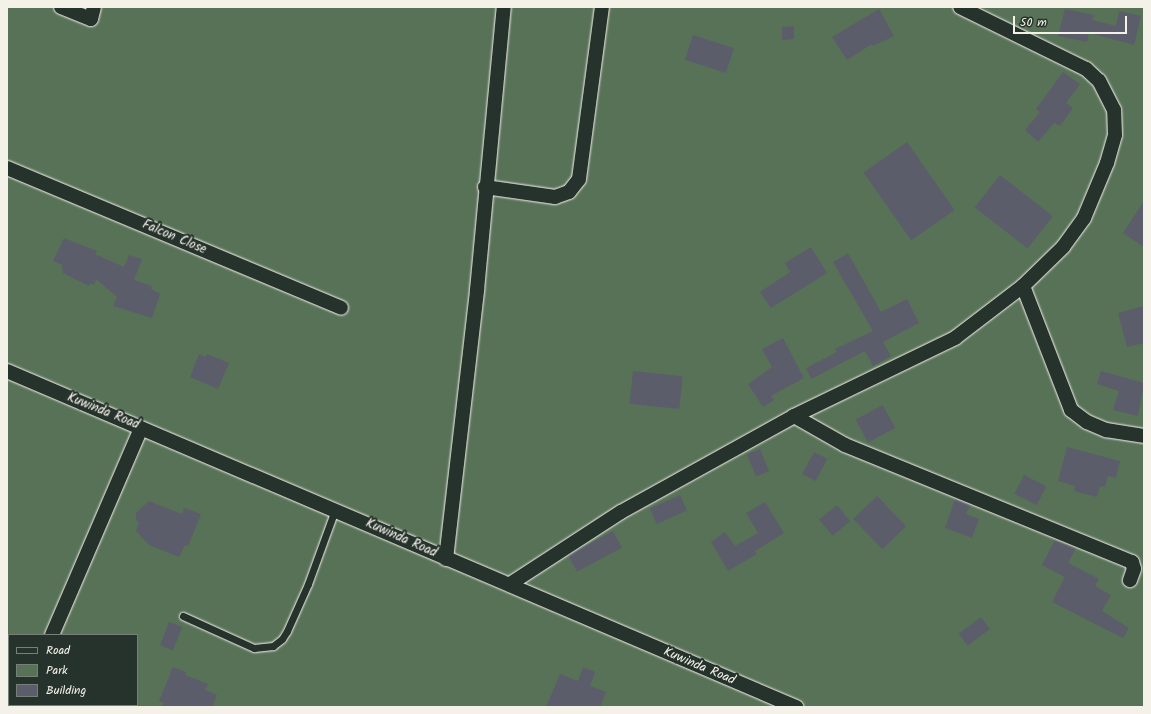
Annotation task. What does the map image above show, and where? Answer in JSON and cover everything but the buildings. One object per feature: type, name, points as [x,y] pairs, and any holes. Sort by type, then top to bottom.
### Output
[{"type":"street","points":[[61,7],[90,19],[94,7]]},
{"type":"street","points":[[446,559],[477,290],[485,187],[504,7]]},
{"type":"street","points":[[485,187],[555,197],[569,192],[579,179],[602,7]]},
{"type":"street","points":[[510,584],[621,512],[794,416],[955,338],[1023,286],[1063,248],[1084,218],[1107,163],[1115,135],[1114,110],[1099,81],[1086,69],[960,7]]},
{"type":"street","name":"Falcon Close","points":[[7,168],[341,308]]},
{"type":"street","points":[[1023,286],[1071,410],[1087,422],[1106,430],[1144,436]]},
{"type":"street","name":"Kuwinda Road","points":[[7,371],[796,707]]},
{"type":"street","points":[[794,416],[845,445],[1132,562],[1134,569],[1130,580]]},
{"type":"street","points":[[52,634],[141,428]]},
{"type":"lane","points":[[183,616],[254,648],[273,646],[282,639],[293,617],[335,510]]},
{"type":"green space","points":[[7,7],[1144,7],[1144,707],[7,707]]}]
